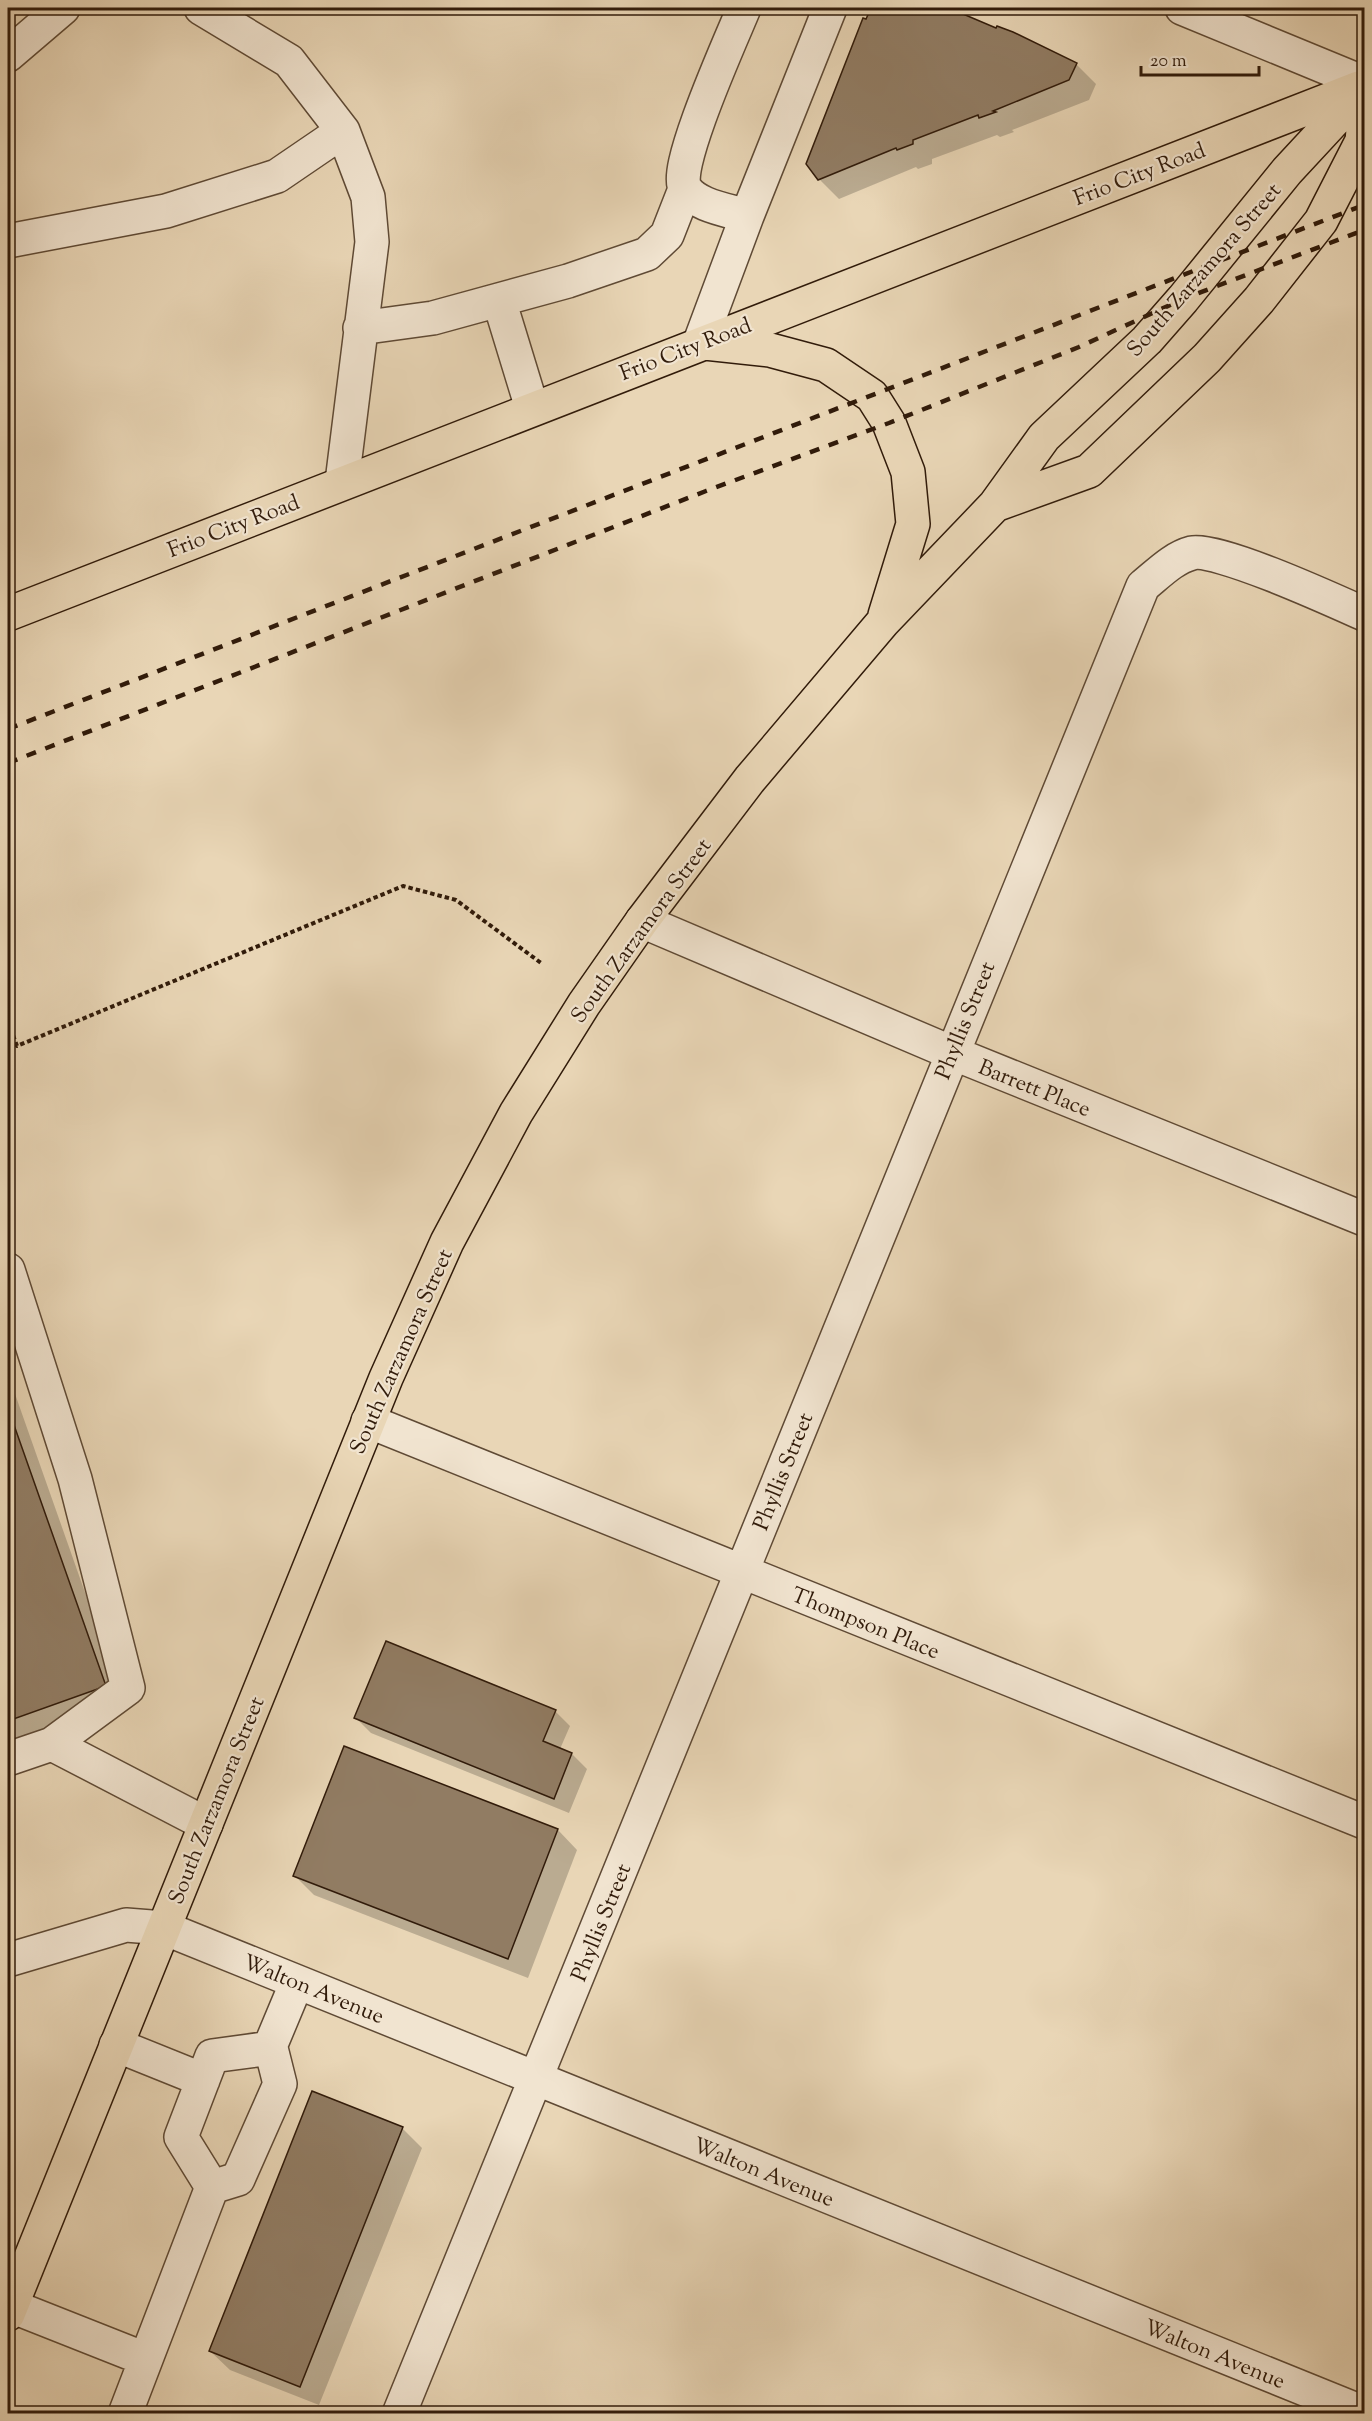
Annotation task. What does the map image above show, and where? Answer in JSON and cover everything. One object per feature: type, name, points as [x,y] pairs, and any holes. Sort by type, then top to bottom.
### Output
[{"type":"main road","name":"Frio City Road","points":[[8,614],[700,342],[1365,86]]},
{"type":"main road","name":"South Zarzamora Street","points":[[9,2310],[368,1421],[447,1242],[516,1113],[584,1004],[642,921],[750,779],[883,622],[995,505],[1044,437],[1147,340],[1287,171],[1365,86]]},
{"type":"main road","name":"South Zarzamora Street","points":[[995,505],[1089,471],[1207,358],[1259,300],[1321,221],[1362,141],[1365,120]]},
{"type":"main road","points":[[700,342],[770,350],[826,365],[872,396],[889,423],[908,472],[913,524],[883,622]]},
{"type":"street","points":[[8,55],[63,8]]},
{"type":"street","points":[[201,8],[289,61],[343,131],[368,197],[372,242],[342,482]]},
{"type":"street","points":[[744,8],[688,149],[682,181],[685,189],[697,200],[747,216]]},
{"type":"street","points":[[700,342],[747,216],[830,8]]},
{"type":"street","points":[[1182,8],[1365,86]]},
{"type":"street","points":[[8,241],[166,211],[277,176],[343,131]]},
{"type":"street","points":[[360,328],[433,318],[568,281],[647,254],[667,235],[685,189]]},
{"type":"street","points":[[499,300],[532,408]]},
{"type":"street","name":"Phyllis Street","points":[[399,2414],[742,1572],[950,1052],[1143,586],[1175,561],[1194,553],[1236,561],[1365,614]]},
{"type":"street","name":"Barrett Place","points":[[642,921],[950,1052],[1365,1219]]},
{"type":"street","points":[[8,1270],[75,1479],[128,1688],[52,1744],[8,1759]]},
{"type":"street","name":"Thompson Place","points":[[368,1421],[1365,1822]]},
{"type":"street","points":[[52,1744],[206,1824]]},
{"type":"street","name":"Walton Avenue","points":[[8,1960],[126,1925],[164,1928],[1365,2413]]},
{"type":"street","points":[[212,2187],[238,2179],[280,2084],[269,2049],[297,1982]]},
{"type":"street","points":[[116,2045],[203,2080]]},
{"type":"street","points":[[212,2187],[181,2137],[212,2056],[269,2049]]},
{"type":"street","points":[[125,2414],[212,2187]]},
{"type":"street","points":[[9,2310],[145,2359]]},
{"type":"path","points":[[8,1021],[18,1046],[403,886],[456,900],[541,963]]},
{"type":"building","points":[[871,8],[949,8],[996,28],[997,26],[1013,32],[1077,63],[1069,80],[993,111],[996,112],[979,118],[978,115],[913,140],[913,144],[897,150],[896,148],[818,180],[806,164],[863,18],[866,19]]},
{"type":"building","points":[[8,1408],[106,1686],[8,1721]]},
{"type":"building","points":[[386,1641],[556,1710],[543,1741],[572,1753],[554,1799],[354,1718]]},
{"type":"building","points":[[344,1746],[558,1829],[508,1959],[293,1876]]},
{"type":"building","points":[[312,2091],[403,2127],[300,2387],[209,2351]]},
{"type":"railway","points":[[8,729],[1364,205]]},
{"type":"railway","points":[[8,763],[706,491],[889,423],[1079,347],[1183,299],[1364,230]]}]
